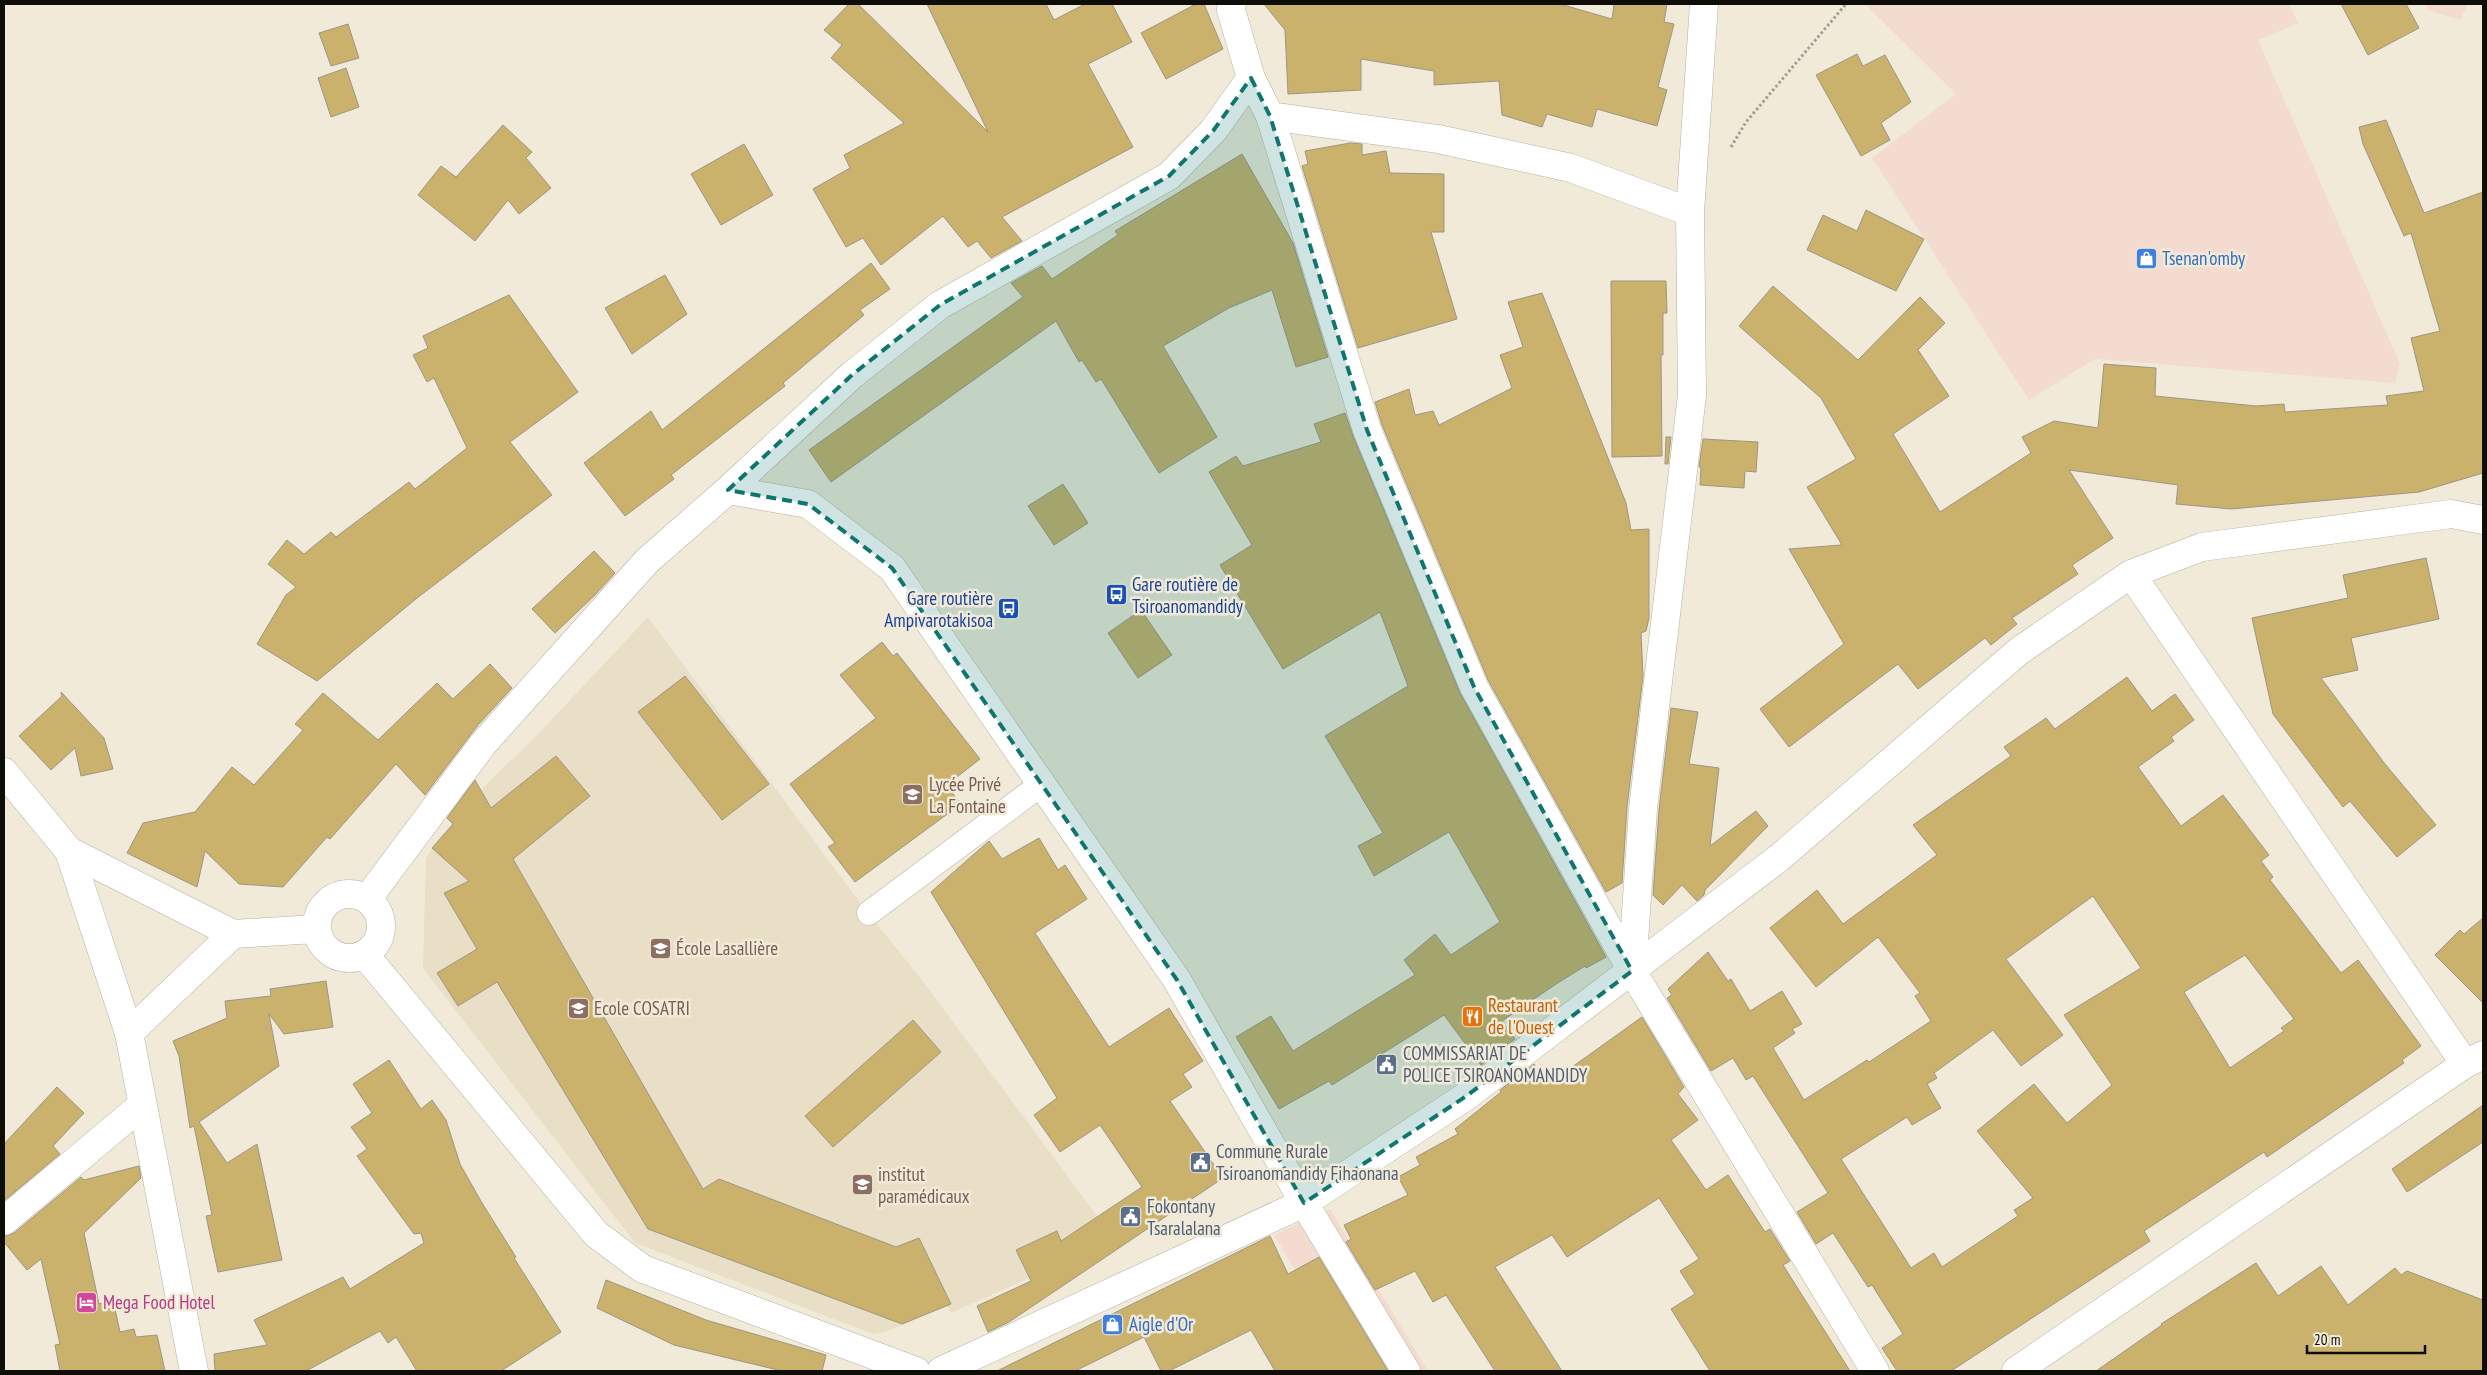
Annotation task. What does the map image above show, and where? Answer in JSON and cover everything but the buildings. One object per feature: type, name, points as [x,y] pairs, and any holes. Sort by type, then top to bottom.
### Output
[{"type":"street","points":[[1232,4],[1231,10],[1251,78],[1270,116],[1367,430],[1474,687],[1632,970],[1875,1371]]},
{"type":"street","points":[[1632,970],[1643,809],[1692,395],[1690,212],[1704,4]]},
{"type":"street","points":[[368,898],[483,744],[647,561],[728,490],[852,375],[940,305],[1169,176],[1213,131],[1251,78]]},
{"type":"street","points":[[1270,116],[1438,139],[1571,168],[1690,212]]},
{"type":"street","points":[[728,490],[808,504],[892,568],[1043,783],[1177,980],[1304,1203],[1406,1371]]},
{"type":"street","points":[[941,1371],[1304,1203],[1465,1097],[1779,858],[2019,651],[2131,574],[2202,547],[2451,514],[2483,520]]},
{"type":"street","points":[[2016,1371],[2474,1060],[2131,574]]},
{"type":"street","points":[[4,772],[70,851],[129,1033],[194,1371]]},
{"type":"street","points":[[70,851],[233,934],[316,929]]},
{"type":"street","points":[[343,893],[368,898],[381,916],[380,939],[365,955],[344,959],[324,948],[316,929],[323,905],[343,893]]},
{"type":"street","points":[[129,1033],[233,934]]},
{"type":"street","points":[[365,955],[596,1234],[642,1269],[916,1371]]},
{"type":"street","points":[[4,1221],[142,1106]]},
{"type":"lane","points":[[869,913],[1043,783]]},
{"type":"path","points":[[1726,155],[1746,122],[1846,4]]},
{"type":"highlighted area","points":[[1251,78],[1270,116],[1367,430],[1474,687],[1632,971],[1465,1097],[1304,1203],[1177,980],[892,568],[808,504],[728,490],[852,375],[940,305],[1169,176],[1213,131]]},
{"type":"shaded area","name":"Tsenan'omby","points":[[1865,4],[2289,4],[2298,23],[2258,40],[2400,364],[2395,383],[2095,359],[2029,400],[1872,158],[1956,94]]},
{"type":"shaded area","points":[[2427,4],[2468,4],[2460,20],[2427,10]]},
{"type":"shaded area","name":"École Lasallière","points":[[648,617],[864,908],[918,975],[1115,1240],[951,1313],[947,1306],[888,1331],[873,1334],[635,1243],[423,968],[426,859],[432,848],[481,790],[541,731]]},
{"type":"shaded area","points":[[1330,1209],[1428,1371],[1356,1371],[1274,1235]]},
{"type":"place","name":"Tsenan'omby","points":[[2146,258]]},
{"type":"place","name":"Gare routière de Tsiroanomandidy","points":[[1116,595]]},
{"type":"place","name":"Gare routière Ampivarotakisoa","points":[[1009,609]]},
{"type":"place","name":"Lycée Privé La Fontaine","points":[[913,795]]},
{"type":"place","name":"École Lasallière","points":[[660,948]]},
{"type":"place","name":"Ecole COSATRI","points":[[578,1008]]},
{"type":"place","name":"Restaurant de l'Ouest","points":[[1472,1016]]},
{"type":"place","name":"COMMISSARIAT DE POLICE TSIROANOMANDIDY","points":[[1387,1064]]},
{"type":"place","name":"Commune Rurale Tsiroanomandidy Fihaonana","points":[[1200,1162]]},
{"type":"place","name":"institut paramédicaux","points":[[862,1185]]},
{"type":"place","name":"Fokontany Tsaralalana","points":[[1131,1217]]},
{"type":"place","name":"Mega Food Hotel","points":[[87,1302]]},
{"type":"place","name":"Aigle d'Or","points":[[1113,1324]]}]
